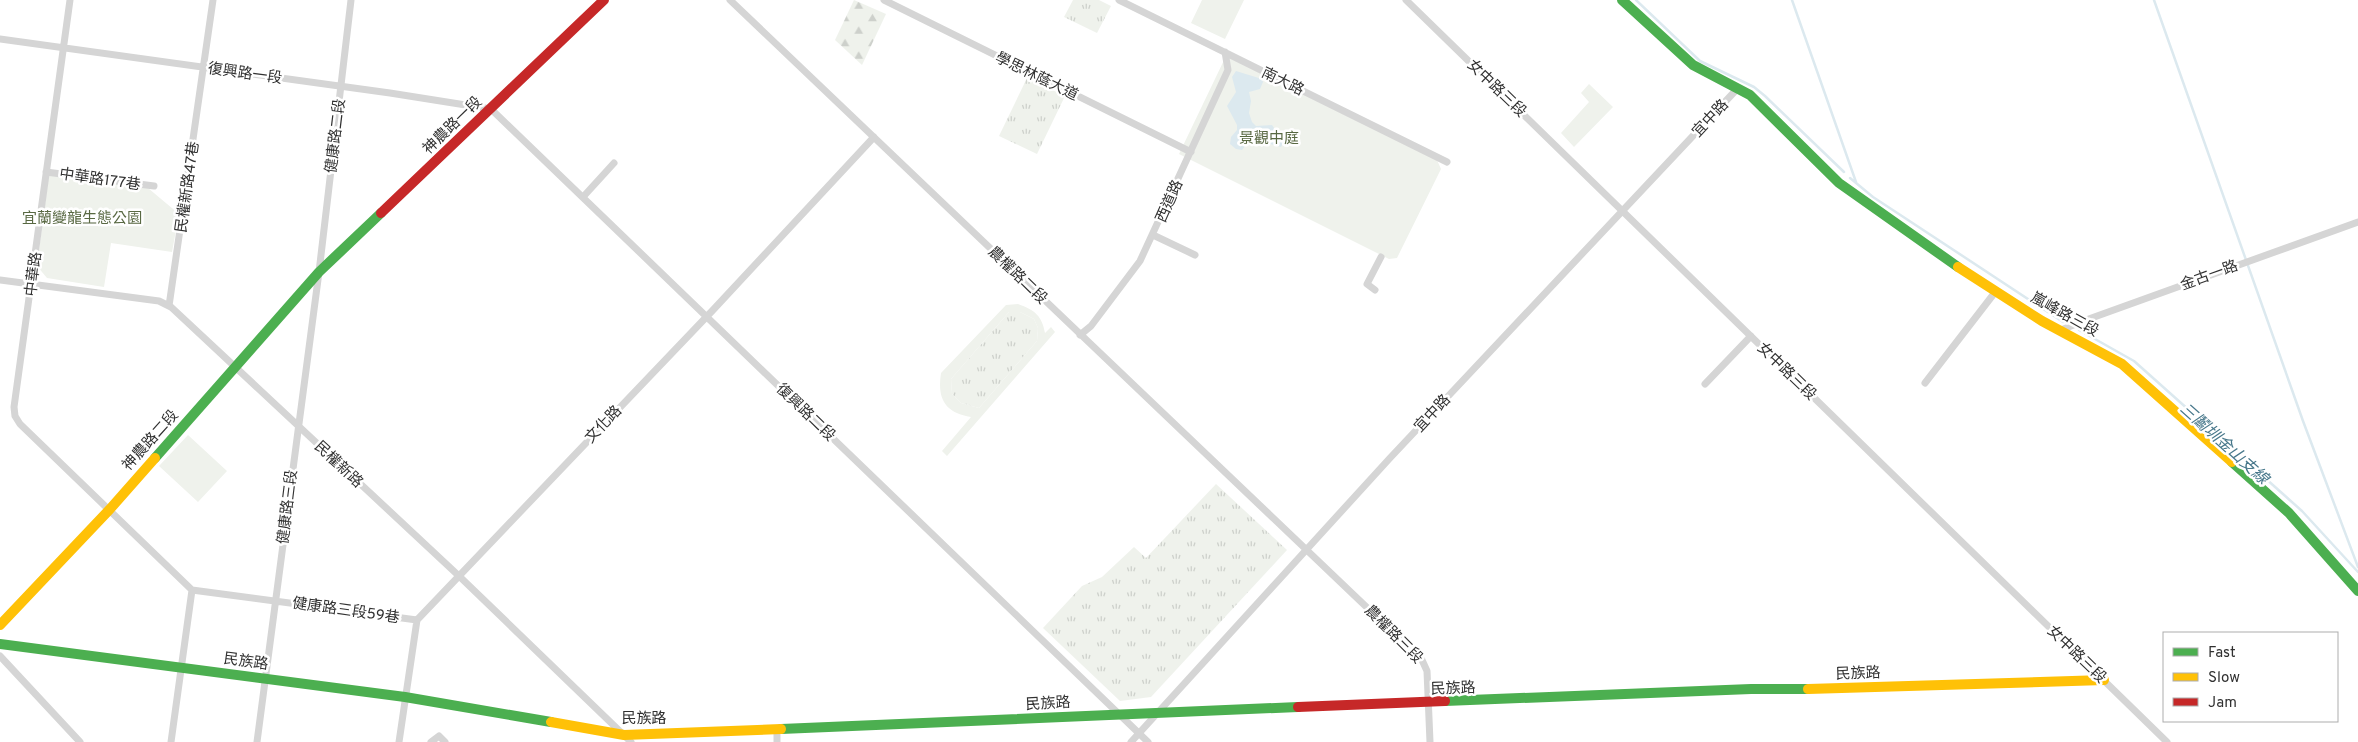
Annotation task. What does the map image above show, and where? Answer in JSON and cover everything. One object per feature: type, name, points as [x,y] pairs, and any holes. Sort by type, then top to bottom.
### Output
[{"type":"street","name":"中華路","points":[[70,0],[14,407],[15,416],[20,424],[110,508]]},
{"type":"street","name":"民權新路47巷","points":[[169,306],[213,0]]},
{"type":"street","name":"健康路二段","points":[[319,272],[351,0]]},
{"type":"street","name":"神農路一段","points":[[319,272],[604,0]]},
{"type":"street","name":"農權路二段","points":[[730,0],[1307,549]]},
{"type":"street","name":"學思林蔭大道","points":[[884,0],[1190,152]]},
{"type":"street","name":"南大路","points":[[1120,0],[1447,162]]},
{"type":"street","name":"女中路三段","points":[[1406,0],[2167,742]]},
{"type":"street","name":"嵐峰路三段","points":[[1622,0],[1693,65],[1750,96],[1777,120],[1839,183],[1900,228],[2042,321],[2115,360],[2138,378],[2289,513],[2356,585]]},
{"type":"street","name":"復興路一段","points":[[0,39],[390,93],[491,109]]},
{"type":"street","name":"西道路","points":[[1080,335],[1091,326],[1140,261],[1228,70],[1225,52]]},
{"type":"street","name":"宜中路","points":[[1131,742],[1307,549],[1738,88]]},
{"type":"street","name":"復興路二段","points":[[491,109],[1148,742]]},
{"type":"street","name":"文化路","points":[[417,620],[706,317],[874,137]]},
{"type":"street","points":[[583,197],[614,163]]},
{"type":"street","name":"中華路177巷","points":[[46,172],[154,186]]},
{"type":"street","name":"金古一路","points":[[2061,330],[2358,222]]},
{"type":"street","points":[[1153,235],[1194,255]]},
{"type":"street","points":[[1375,290],[1367,284],[1381,257]]},
{"type":"street","name":"神農路二段","points":[[0,625],[110,508],[319,272]]},
{"type":"street","name":"健康路三段","points":[[257,742],[319,272]]},
{"type":"street","name":"民權新路","points":[[0,280],[159,301],[169,306],[236,366],[628,738]]},
{"type":"street","points":[[1925,383],[1996,291]]},
{"type":"street","points":[[1705,384],[1751,336]]},
{"type":"street","points":[[110,508],[192,590],[171,742]]},
{"type":"street","name":"農權路三段","points":[[1307,549],[1422,660],[1427,671],[1430,742]]},
{"type":"street","name":"健康路三段59巷","points":[[192,590],[417,620]]},
{"type":"street","points":[[399,742],[417,620]]},
{"type":"street","name":"民族路","points":[[0,644],[405,697],[628,738],[776,729],[1121,714],[1428,704],[1751,689],[1836,689],[2104,680]]},
{"type":"street","points":[[0,656],[80,742]]},
{"type":"street","points":[[776,729],[777,742]]},
{"type":"street","points":[[432,742],[438,736],[444,742]]},
{"type":"green space","points":[[854,0],[886,14],[862,65],[835,40]]},
{"type":"green space","points":[[1073,0],[1099,0],[1111,6],[1097,33],[1064,17]]},
{"type":"green space","points":[[1202,0],[1244,0],[1225,39],[1191,23]]},
{"type":"green space","name":"景觀中庭","points":[[1226,56],[1437,160],[1441,169],[1397,258],[1389,259],[1179,154]]},
{"type":"green space","points":[[1027,78],[1065,96],[1037,154],[999,136]]},
{"type":"green space","points":[[1589,84],[1613,107],[1574,147],[1561,133],[1589,102],[1581,93]]},
{"type":"green space","name":"宜蘭變龍生態公園","points":[[49,174],[148,188],[179,214],[172,252],[111,243],[104,287],[47,278],[37,266]]},
{"type":"green space","points":[[1018,304],[1029,309],[1040,318],[1045,333],[1051,327],[1055,332],[947,456],[942,451],[971,417],[955,412],[945,403],[940,390],[941,373],[1006,305]],"holes":[[[1009,312],[1020,312],[1034,319],[1038,328],[1037,341],[979,408],[961,403],[952,394],[951,379]]]},
{"type":"green space","points":[[1009,312],[1020,312],[1034,319],[1038,328],[1037,341],[979,408],[961,403],[952,394],[951,379]]},
{"type":"green space","points":[[188,435],[227,471],[198,502],[159,466]]},
{"type":"green space","points":[[1216,484],[1287,550],[1151,697],[1120,701],[1043,628],[1082,586],[1102,577],[1134,547],[1146,558]]},
{"type":"shaded area","points":[[1236,71],[1262,79],[1263,82],[1260,89],[1249,92],[1251,101],[1249,113],[1252,122],[1256,126],[1272,125],[1284,142],[1281,147],[1251,139],[1242,150],[1236,149],[1230,144],[1231,137],[1237,130],[1237,125],[1227,106],[1236,92],[1232,77]]},
{"type":"waterway","name":"三鬮圳金山支線","points":[[1636,0],[1700,61],[1754,87],[1765,96],[1844,172]]},
{"type":"waterway","points":[[1792,0],[1856,182]]},
{"type":"waterway","points":[[2154,0],[2303,421],[2358,567]]},
{"type":"waterway","name":"三鬮圳金山支線","points":[[1850,178],[1873,197],[2063,322]]},
{"type":"waterway","name":"三鬮圳金山支線","points":[[2079,330],[2134,361],[2302,511],[2358,572]]},
{"type":"traffic: fast","points":[[1622,0],[1693,65],[1750,95],[1839,183],[1958,267]]},
{"type":"traffic: fast","points":[[155,458],[319,272],[381,213]]},
{"type":"traffic: fast","points":[[2232,462],[2289,513],[2358,591]]},
{"type":"traffic: fast","points":[[0,644],[405,697],[551,722]]},
{"type":"traffic: fast","points":[[1445,701],[1751,689],[1808,689]]},
{"type":"traffic: fast","points":[[781,729],[1298,707]]},
{"type":"traffic: slow","points":[[1958,267],[2042,321],[2122,364],[2232,462]]},
{"type":"traffic: slow","points":[[0,625],[110,509],[155,458]]},
{"type":"traffic: slow","points":[[1808,689],[2104,680]]},
{"type":"traffic: slow","points":[[551,722],[624,735],[781,729]]},
{"type":"traffic: jam","points":[[381,213],[604,0]]},
{"type":"traffic: jam","points":[[1298,707],[1445,701]]}]
